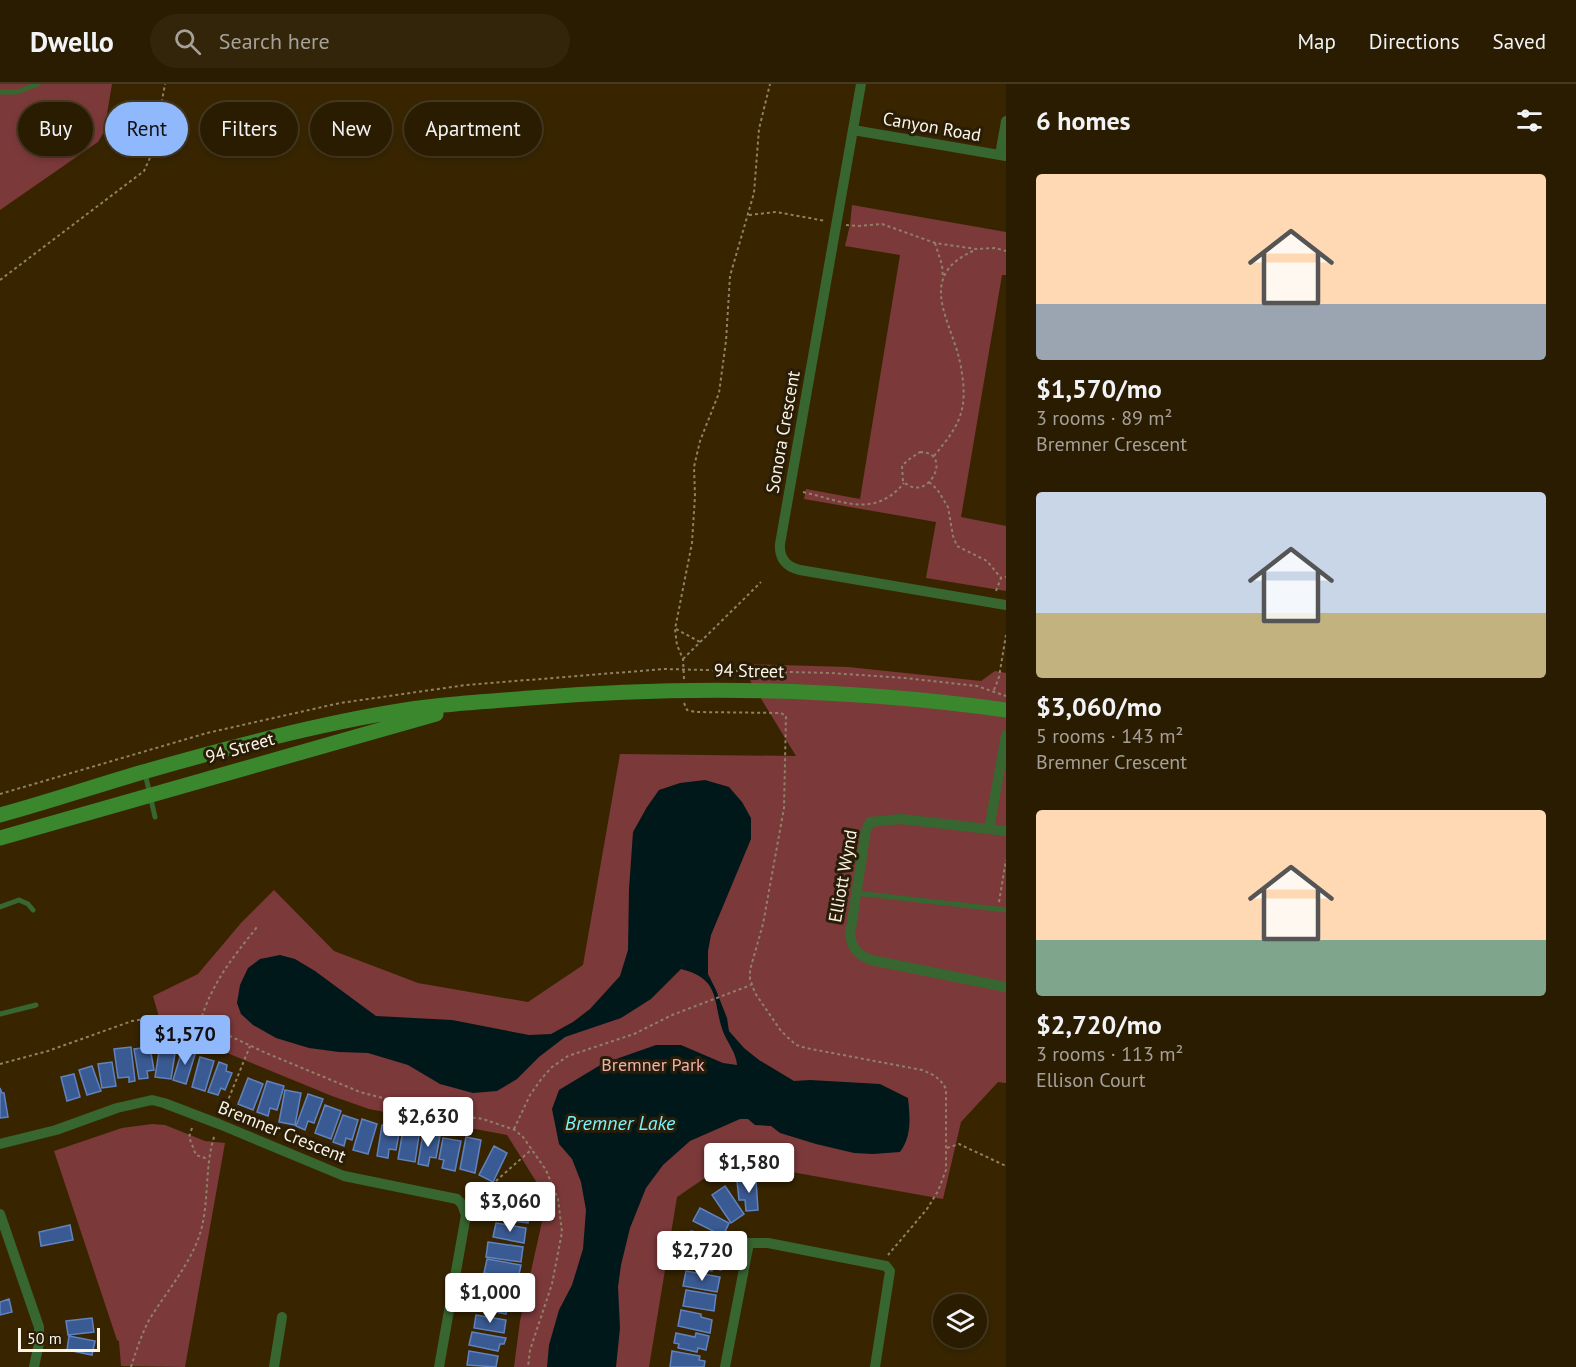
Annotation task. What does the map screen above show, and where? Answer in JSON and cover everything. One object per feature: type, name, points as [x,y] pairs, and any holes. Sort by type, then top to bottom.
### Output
[{"type":"main road","name":"94 Street","points":[[0,815],[269,738],[375,715],[455,702],[684,690],[837,693],[1006,710]]},
{"type":"main road","name":"94 Street","points":[[0,838],[417,718],[492,701]]},
{"type":"street","name":"Sonora Crescent","points":[[861,84],[780,544],[781,555],[788,566],[800,570],[1006,605]]},
{"type":"street","points":[[1003,156],[1006,121]]},
{"type":"street","name":"Canyon Road","points":[[853,130],[1003,156]]},
{"type":"street","points":[[989,829],[1006,735]]},
{"type":"street","name":"Elliott Wynd","points":[[1006,831],[901,819],[870,822],[866,830],[849,935],[851,944],[865,958],[1006,987]]},
{"type":"street","name":"Bremner Crescent","points":[[0,1144],[56,1130],[117,1108],[152,1100],[219,1124],[344,1176],[457,1199],[462,1204],[466,1215],[439,1367]]},
{"type":"street","points":[[0,1214],[39,1327],[39,1343],[34,1367]]},
{"type":"street","points":[[725,1367],[749,1243],[768,1243],[886,1266],[890,1271],[890,1280],[874,1367]]},
{"type":"street","points":[[274,1367],[282,1317]]},
{"type":"lane","points":[[0,92],[17,92],[38,84]]},
{"type":"lane","points":[[144,772],[155,817]]},
{"type":"lane","points":[[855,892],[1006,910]]},
{"type":"lane","points":[[0,907],[19,900],[28,904],[33,910]]},
{"type":"lane","points":[[0,1014],[36,1005]]},
{"type":"path","points":[[0,280],[144,171],[153,151],[165,84]]},
{"type":"path","points":[[770,84],[759,129],[754,193],[730,276],[726,341],[719,393],[695,456],[692,543],[675,628],[682,659],[685,707],[690,712],[781,713],[786,716],[784,808],[763,924],[750,970],[751,985],[781,1031],[796,1045],[922,1070],[941,1080],[946,1089],[946,1170],[927,1209],[881,1265]]},
{"type":"path","points":[[749,215],[776,212],[824,220]]},
{"type":"path","points":[[844,224],[859,226],[882,224],[935,243],[1006,251]]},
{"type":"path","points":[[933,456],[946,442],[962,409],[963,394],[958,355],[941,305],[942,265],[935,243]]},
{"type":"path","points":[[943,278],[956,261],[976,249]]},
{"type":"path","points":[[920,452],[928,452],[937,463],[935,474],[929,482],[916,488],[908,486],[904,483],[902,466],[920,452]]},
{"type":"path","points":[[929,482],[937,489],[948,507],[952,536],[957,546],[987,561],[1001,578]]},
{"type":"path","points":[[803,492],[869,505],[885,499],[904,483]]},
{"type":"path","points":[[1001,578],[1006,577]]},
{"type":"path","points":[[996,591],[1001,578]]},
{"type":"path","points":[[682,659],[761,582]]},
{"type":"path","points":[[675,628],[700,642]]},
{"type":"path","points":[[994,691],[999,677],[1006,635]]},
{"type":"path","points":[[998,909],[1006,860]]},
{"type":"path","points":[[200,1022],[221,973],[257,927]]},
{"type":"path","points":[[514,1129],[530,1095],[542,1078],[552,1067],[568,1056],[634,1034],[672,1015],[751,985]]},
{"type":"path","points":[[0,1064],[48,1051],[119,1025],[144,1019],[171,1017],[200,1022],[250,1046],[360,1092],[436,1112],[483,1119],[514,1129],[523,1137],[546,1170],[558,1199],[562,1232],[552,1284],[530,1350],[528,1367]]},
{"type":"path","points":[[223,1113],[250,1046]]},
{"type":"path","points":[[192,1128],[189,1137],[196,1155],[209,1159]]},
{"type":"path","points":[[131,1367],[137,1346],[150,1319],[178,1278],[197,1241],[204,1213],[209,1159],[214,1137]]},
{"type":"path","points":[[947,1148],[959,1144],[1006,1166]]},
{"type":"path","points":[[478,1197],[532,1149]]},
{"type":"green space","points":[[0,84],[112,84],[109,102],[105,102],[104,132],[93,145],[93,102],[18,102],[18,156],[78,156],[0,210]]},
{"type":"green space","points":[[852,205],[1006,232],[1006,275],[1002,275],[961,517],[1006,526],[1006,591],[926,578],[936,522],[804,499],[806,489],[860,499],[900,255],[845,246]]},
{"type":"green space","name":"Bremner Park","points":[[740,664],[848,667],[981,681],[995,671],[1006,673],[1006,1083],[998,1082],[961,1122],[943,1199],[730,1161],[677,1197],[649,1367],[514,1367],[520,1321],[547,1199],[507,1135],[369,1109],[188,1037],[163,1031],[153,996],[198,974],[241,923],[274,890],[334,951],[418,983],[528,1002],[583,965],[620,754],[796,756]]},
{"type":"green space","points":[[152,1124],[165,1125],[205,1141],[225,1143],[185,1367],[121,1366],[119,1341],[54,1151],[122,1128]]},
{"type":"water","name":"Bremner Lake","points":[[705,780],[729,787],[742,802],[751,818],[751,839],[711,935],[708,951],[708,974],[727,1018],[729,1031],[759,1060],[794,1081],[880,1084],[908,1098],[910,1119],[907,1139],[900,1152],[854,1153],[780,1133],[771,1126],[755,1125],[748,1119],[740,1119],[690,1141],[663,1165],[646,1188],[630,1228],[618,1287],[620,1328],[616,1367],[547,1367],[549,1345],[559,1310],[572,1285],[583,1249],[586,1210],[581,1182],[572,1159],[559,1144],[552,1109],[559,1090],[602,1064],[656,1045],[681,1045],[723,1063],[737,1065],[720,1023],[710,986],[694,973],[681,969],[651,999],[621,1018],[565,1037],[539,1057],[517,1079],[497,1091],[473,1093],[440,1084],[408,1065],[368,1053],[309,1048],[276,1038],[253,1025],[241,1014],[237,1003],[240,985],[248,968],[260,959],[280,955],[295,959],[315,971],[376,1016],[452,1020],[529,1035],[551,1034],[590,1009],[620,976],[628,950],[633,832],[647,807],[659,790],[680,783]]},
{"type":"building","points":[[160,1045],[176,1047],[171,1079],[155,1077]]},
{"type":"building","points":[[131,1047],[135,1081],[129,1082],[129,1077],[118,1078],[114,1049]]},
{"type":"building","points":[[150,1047],[154,1070],[147,1071],[148,1078],[139,1079],[134,1049]]},
{"type":"building","points":[[183,1047],[196,1051],[186,1084],[173,1080]]},
{"type":"building","points":[[200,1057],[214,1061],[205,1091],[192,1087]]},
{"type":"building","points":[[112,1062],[116,1086],[102,1088],[98,1064]]},
{"type":"building","points":[[219,1062],[227,1065],[226,1071],[232,1073],[225,1090],[221,1088],[218,1095],[208,1092]]},
{"type":"building","points":[[92,1066],[101,1091],[87,1095],[79,1070]]},
{"type":"building","points":[[74,1074],[80,1097],[67,1101],[61,1077]]},
{"type":"building","points":[[248,1078],[263,1084],[253,1110],[238,1104]]},
{"type":"building","points":[[267,1081],[284,1086],[277,1110],[270,1108],[268,1116],[257,1112]]},
{"type":"building","points":[[0,1088],[4,1093],[8,1117],[0,1118]]},
{"type":"building","points":[[285,1090],[301,1093],[295,1125],[279,1122]]},
{"type":"building","points":[[308,1094],[323,1099],[314,1123],[308,1121],[305,1130],[296,1126]]},
{"type":"building","points":[[325,1105],[341,1111],[331,1139],[315,1133]]},
{"type":"building","points":[[343,1115],[358,1120],[352,1140],[346,1138],[344,1146],[333,1142]]},
{"type":"building","points":[[362,1119],[377,1124],[368,1154],[353,1150]]},
{"type":"building","points":[[382,1125],[400,1128],[396,1150],[389,1149],[388,1158],[377,1156]]},
{"type":"building","points":[[409,1127],[420,1129],[415,1162],[398,1159],[403,1130],[409,1131]]},
{"type":"building","points":[[423,1133],[440,1136],[436,1158],[430,1157],[428,1166],[418,1164]]},
{"type":"building","points":[[466,1137],[481,1140],[475,1173],[460,1169]]},
{"type":"building","points":[[443,1138],[461,1141],[455,1171],[442,1168],[444,1160],[439,1159]]},
{"type":"building","points":[[494,1146],[507,1153],[493,1182],[479,1175]]},
{"type":"building","points":[[756,1179],[758,1210],[746,1211],[745,1200],[739,1200],[737,1181]]},
{"type":"building","points":[[500,1183],[529,1188],[527,1195],[522,1194],[521,1202],[498,1198]]},
{"type":"building","points":[[725,1186],[744,1214],[731,1223],[712,1195]]},
{"type":"building","points":[[500,1204],[530,1208],[528,1223],[498,1219]]},
{"type":"building","points":[[700,1208],[729,1223],[723,1236],[693,1221]]},
{"type":"building","points":[[496,1223],[526,1228],[524,1243],[493,1237]]},
{"type":"building","points":[[70,1225],[73,1240],[41,1246],[39,1232]]},
{"type":"building","points":[[691,1231],[715,1236],[715,1239],[724,1241],[721,1253],[687,1247]]},
{"type":"building","points":[[488,1242],[523,1247],[521,1262],[486,1257]]},
{"type":"building","points":[[690,1252],[723,1258],[721,1270],[713,1268],[712,1271],[688,1267]]},
{"type":"building","points":[[487,1259],[521,1265],[518,1279],[484,1273]]},
{"type":"building","points":[[686,1271],[720,1277],[717,1292],[683,1286]]},
{"type":"building","points":[[483,1279],[515,1284],[513,1298],[480,1292]]},
{"type":"building","points":[[686,1290],[716,1295],[714,1311],[683,1306]]},
{"type":"building","points":[[480,1296],[509,1301],[506,1314],[477,1308]]},
{"type":"building","points":[[9,1299],[12,1312],[0,1315],[0,1302]]},
{"type":"building","points":[[681,1310],[701,1314],[701,1317],[712,1320],[710,1333],[678,1326]]},
{"type":"building","points":[[476,1315],[506,1320],[504,1333],[474,1328]]},
{"type":"building","points":[[92,1318],[94,1332],[68,1335],[66,1321]]},
{"type":"building","points":[[472,1332],[506,1338],[504,1344],[500,1344],[498,1351],[469,1345]]},
{"type":"building","points":[[676,1333],[695,1337],[696,1333],[709,1336],[706,1350],[698,1348],[697,1352],[678,1348],[679,1344],[674,1343]]},
{"type":"building","points":[[69,1336],[95,1341],[92,1355],[67,1350]]},
{"type":"building","points":[[469,1351],[498,1356],[496,1367],[467,1365]]},
{"type":"building","points":[[672,1351],[700,1356],[699,1360],[705,1361],[704,1367],[670,1367]]}]
